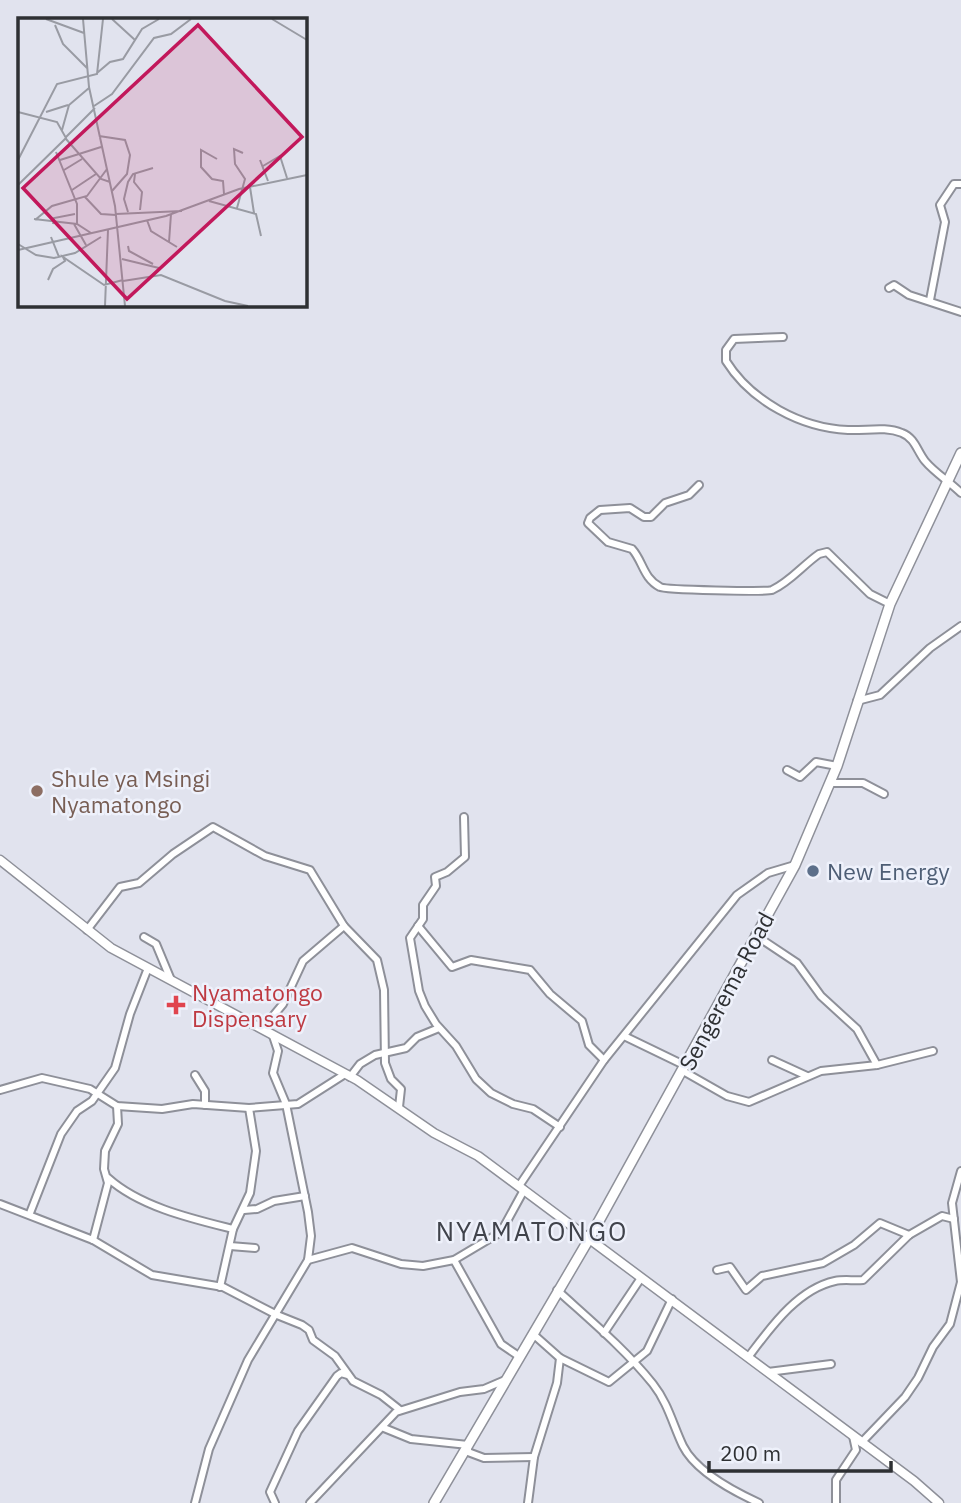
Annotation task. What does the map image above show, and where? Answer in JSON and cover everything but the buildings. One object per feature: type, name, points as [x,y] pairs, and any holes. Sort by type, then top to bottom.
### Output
[{"type":"main road","name":"Sengerema Road","points":[[434,1503],[589,1239],[743,964],[755,935],[795,865],[830,783],[890,604],[961,453]]},
{"type":"street","points":[[930,300],[945,222],[940,205],[954,185],[961,184]]},
{"type":"street","points":[[889,288],[894,285],[909,295],[961,312]]},
{"type":"street","points":[[783,337],[734,339],[726,350],[726,361],[771,406],[803,422],[830,429],[886,430],[905,434],[932,468],[948,479],[961,493]]},
{"type":"street","points":[[699,485],[689,495],[668,501],[651,517],[641,516],[630,509],[600,510],[590,517],[588,523],[608,542],[634,550],[640,567],[654,583],[668,591],[770,591],[819,554],[827,552],[870,594],[890,604]]},
{"type":"street","points":[[857,701],[880,695],[930,648],[961,626]]},
{"type":"street","points":[[787,770],[800,777],[816,762],[836,766]]},
{"type":"street","points":[[830,783],[863,783],[884,794]]},
{"type":"street","points":[[464,817],[465,857],[447,872],[435,877],[436,886],[423,905],[425,915],[411,934],[410,947],[421,996],[439,1028],[456,1046],[473,1076],[491,1093],[513,1104],[533,1109],[560,1127]]},
{"type":"street","points":[[87,932],[120,887],[139,883],[173,854],[214,827],[265,856],[310,870],[344,926],[380,965],[384,990],[384,1052],[387,1070],[401,1089],[399,1107]]},
{"type":"street","points":[[0,860],[87,932],[173,983],[348,1075],[435,1133],[478,1156],[750,1356],[939,1503]]},
{"type":"street","points":[[308,1260],[352,1248],[401,1264],[423,1266],[454,1260],[501,1232],[522,1188],[604,1060],[737,895],[768,873],[795,865]]},
{"type":"street","points":[[263,1028],[284,1004],[303,961],[344,926]]},
{"type":"street","points":[[418,926],[452,967],[471,960],[530,970],[550,994],[582,1021],[589,1045],[604,1060]]},
{"type":"street","points":[[755,935],[797,964],[821,996],[857,1029],[877,1065]]},
{"type":"street","points":[[144,937],[156,944],[173,983]]},
{"type":"street","points":[[30,1213],[61,1134],[77,1111],[90,1103],[117,1063],[130,1014],[148,968]]},
{"type":"street","points":[[0,1090],[42,1078],[97,1093],[117,1106],[162,1109],[205,1105],[249,1108],[298,1104],[348,1075],[360,1064],[384,1052],[406,1048],[417,1037],[439,1028]]},
{"type":"street","points":[[195,1503],[213,1439],[248,1360],[308,1260],[311,1236],[305,1196],[286,1104],[273,1073],[278,1051],[273,1035]]},
{"type":"street","points":[[624,1036],[685,1068],[727,1096],[749,1102],[807,1076],[834,1069],[877,1065],[933,1051]]},
{"type":"street","points":[[772,1060],[807,1076]]},
{"type":"street","points":[[195,1076],[205,1091],[205,1105]]},
{"type":"street","points":[[117,1106],[118,1124],[105,1150],[104,1169],[108,1178],[123,1190],[163,1207],[233,1229]]},
{"type":"street","points":[[220,1287],[233,1229],[250,1193],[256,1151],[249,1108]]},
{"type":"street","points":[[861,1443],[905,1397],[933,1347],[950,1324],[961,1282],[953,1194],[961,1171]]},
{"type":"street","points":[[93,1240],[108,1178]]},
{"type":"street","points":[[244,1210],[305,1196]]},
{"type":"street","points":[[0,1204],[30,1213],[93,1240],[152,1275],[220,1287],[276,1315],[306,1326],[313,1340],[335,1356],[353,1381],[381,1395],[400,1410]]},
{"type":"street","points":[[750,1356],[780,1317],[812,1290],[839,1280],[863,1280],[909,1235],[942,1216],[954,1219]]},
{"type":"street","points":[[717,1270],[730,1267],[746,1290],[768,1274],[792,1272],[823,1263],[854,1245],[880,1223],[909,1235]]},
{"type":"street","points":[[230,1246],[255,1248]]},
{"type":"street","points":[[454,1260],[501,1345],[520,1357]]},
{"type":"street","points":[[604,1334],[641,1278]]},
{"type":"street","points":[[558,1290],[635,1363],[665,1400],[688,1454],[718,1479],[760,1503]]},
{"type":"street","points":[[533,1334],[560,1358],[605,1382],[635,1363],[652,1344],[672,1299]]},
{"type":"street","points":[[528,1503],[534,1457],[557,1383],[560,1358]]},
{"type":"street","points":[[768,1372],[831,1364]]},
{"type":"street","points":[[275,1503],[270,1492],[298,1432],[337,1376],[341,1373],[350,1376]]},
{"type":"street","points":[[310,1503],[400,1410],[460,1392],[484,1389],[505,1380]]},
{"type":"street","points":[[384,1428],[411,1440],[468,1445],[468,1452],[477,1457],[534,1457]]},
{"type":"street","points":[[836,1503],[836,1480],[856,1450],[853,1436]]},
{"type":"place","name":"Shule ya Msingi Nyamatongo","points":[[37,791]]},
{"type":"place","name":"New Energy","points":[[813,871]]},
{"type":"place","name":"Nyamatongo Dispensary","points":[[176,1005]]},
{"type":"district","name":"NYAMATONGO","points":[[532,1231]]}]
